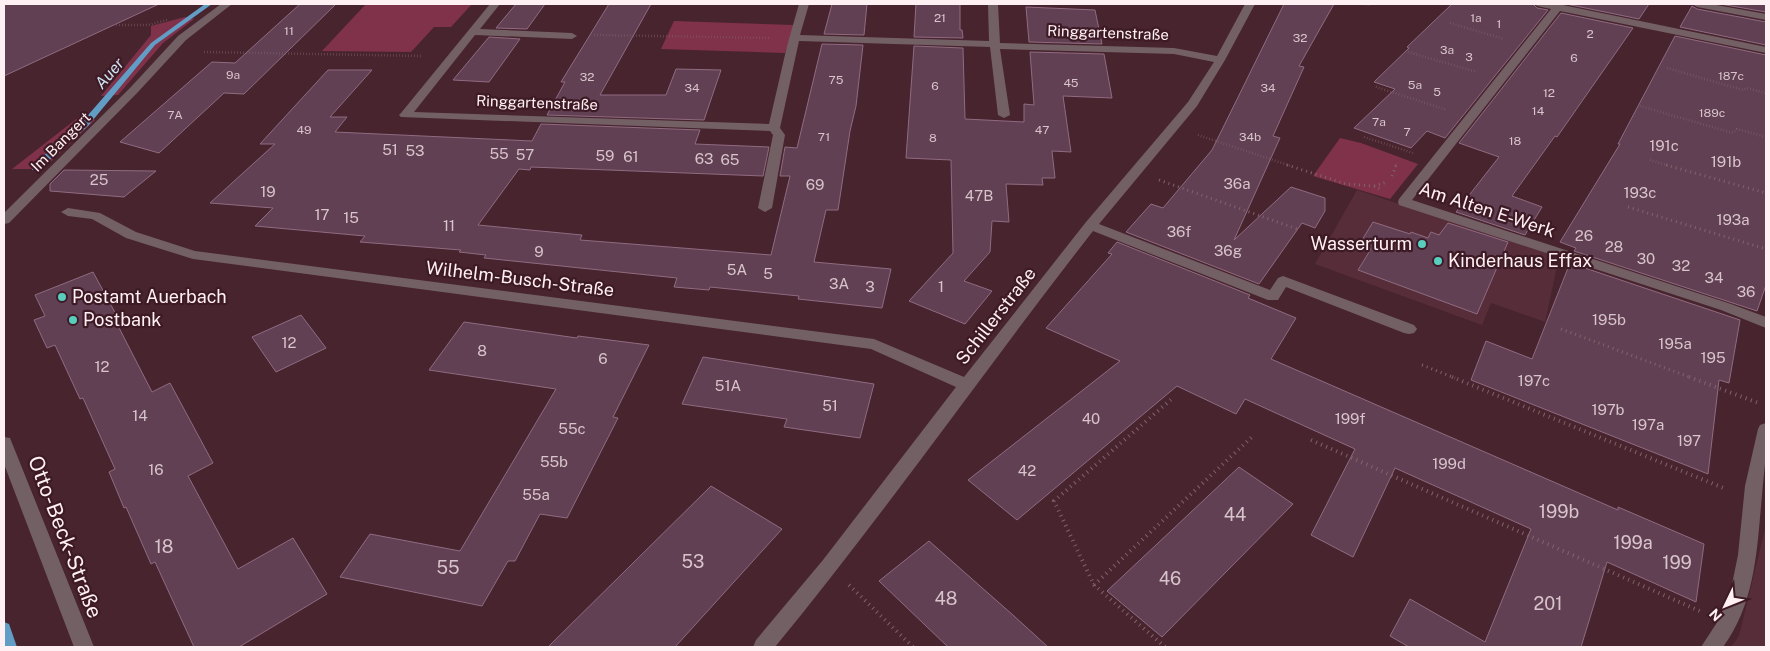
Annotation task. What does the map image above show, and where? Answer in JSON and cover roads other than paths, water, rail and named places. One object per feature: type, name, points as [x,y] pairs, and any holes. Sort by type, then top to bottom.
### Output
[{"type":"street","name":"Im Bangert","points":[[4,220],[134,90],[182,38],[227,4]]},
{"type":"street","name":"Ringgartenstraße","points":[[495,4],[450,57],[405,115],[774,128]]},
{"type":"street","points":[[764,208],[779,135],[774,128],[794,38],[804,4]]},
{"type":"street","points":[[993,4],[995,45],[1004,115]]},
{"type":"street","name":"Schillerstraße","points":[[763,647],[830,566],[966,385],[1091,225],[1193,104],[1220,60],[1250,4]]},
{"type":"street","points":[[1540,4],[1766,50]]},
{"type":"street","points":[[1697,4],[1766,17]]},
{"type":"street","name":"Am Alten E-Werk","points":[[1558,7],[1404,202],[1726,307],[1766,323]]},
{"type":"street","points":[[472,32],[572,36]]},
{"type":"street","name":"Ringgartenstraße","points":[[794,38],[1174,51],[1220,60]]},
{"type":"street","name":"Wilhelm-Busch-Straße","points":[[68,212],[95,216],[131,235],[193,255],[874,344],[966,385]]},
{"type":"street","points":[[1091,225],[1273,297],[1283,281],[1408,329]]},
{"type":"street","points":[[1710,647],[1728,623],[1741,594],[1752,500],[1766,429]]},
{"type":"street","name":"Otto-Beck-Straße","points":[[4,443],[84,647]]},
{"type":"waterway","name":"Auer","points":[[35,168],[85,124],[153,44],[209,4]]},
{"type":"waterway","name":"Auer","points":[[4,628],[10,647]]},
{"type":"place","name":"Wasserturm","points":[[1422,244]]},
{"type":"place","name":"Kinderhaus Effax","points":[[1438,261]]},
{"type":"place","name":"Postamt Auerbach","points":[[62,297]]},
{"type":"place","name":"Postbank","points":[[73,320]]}]
